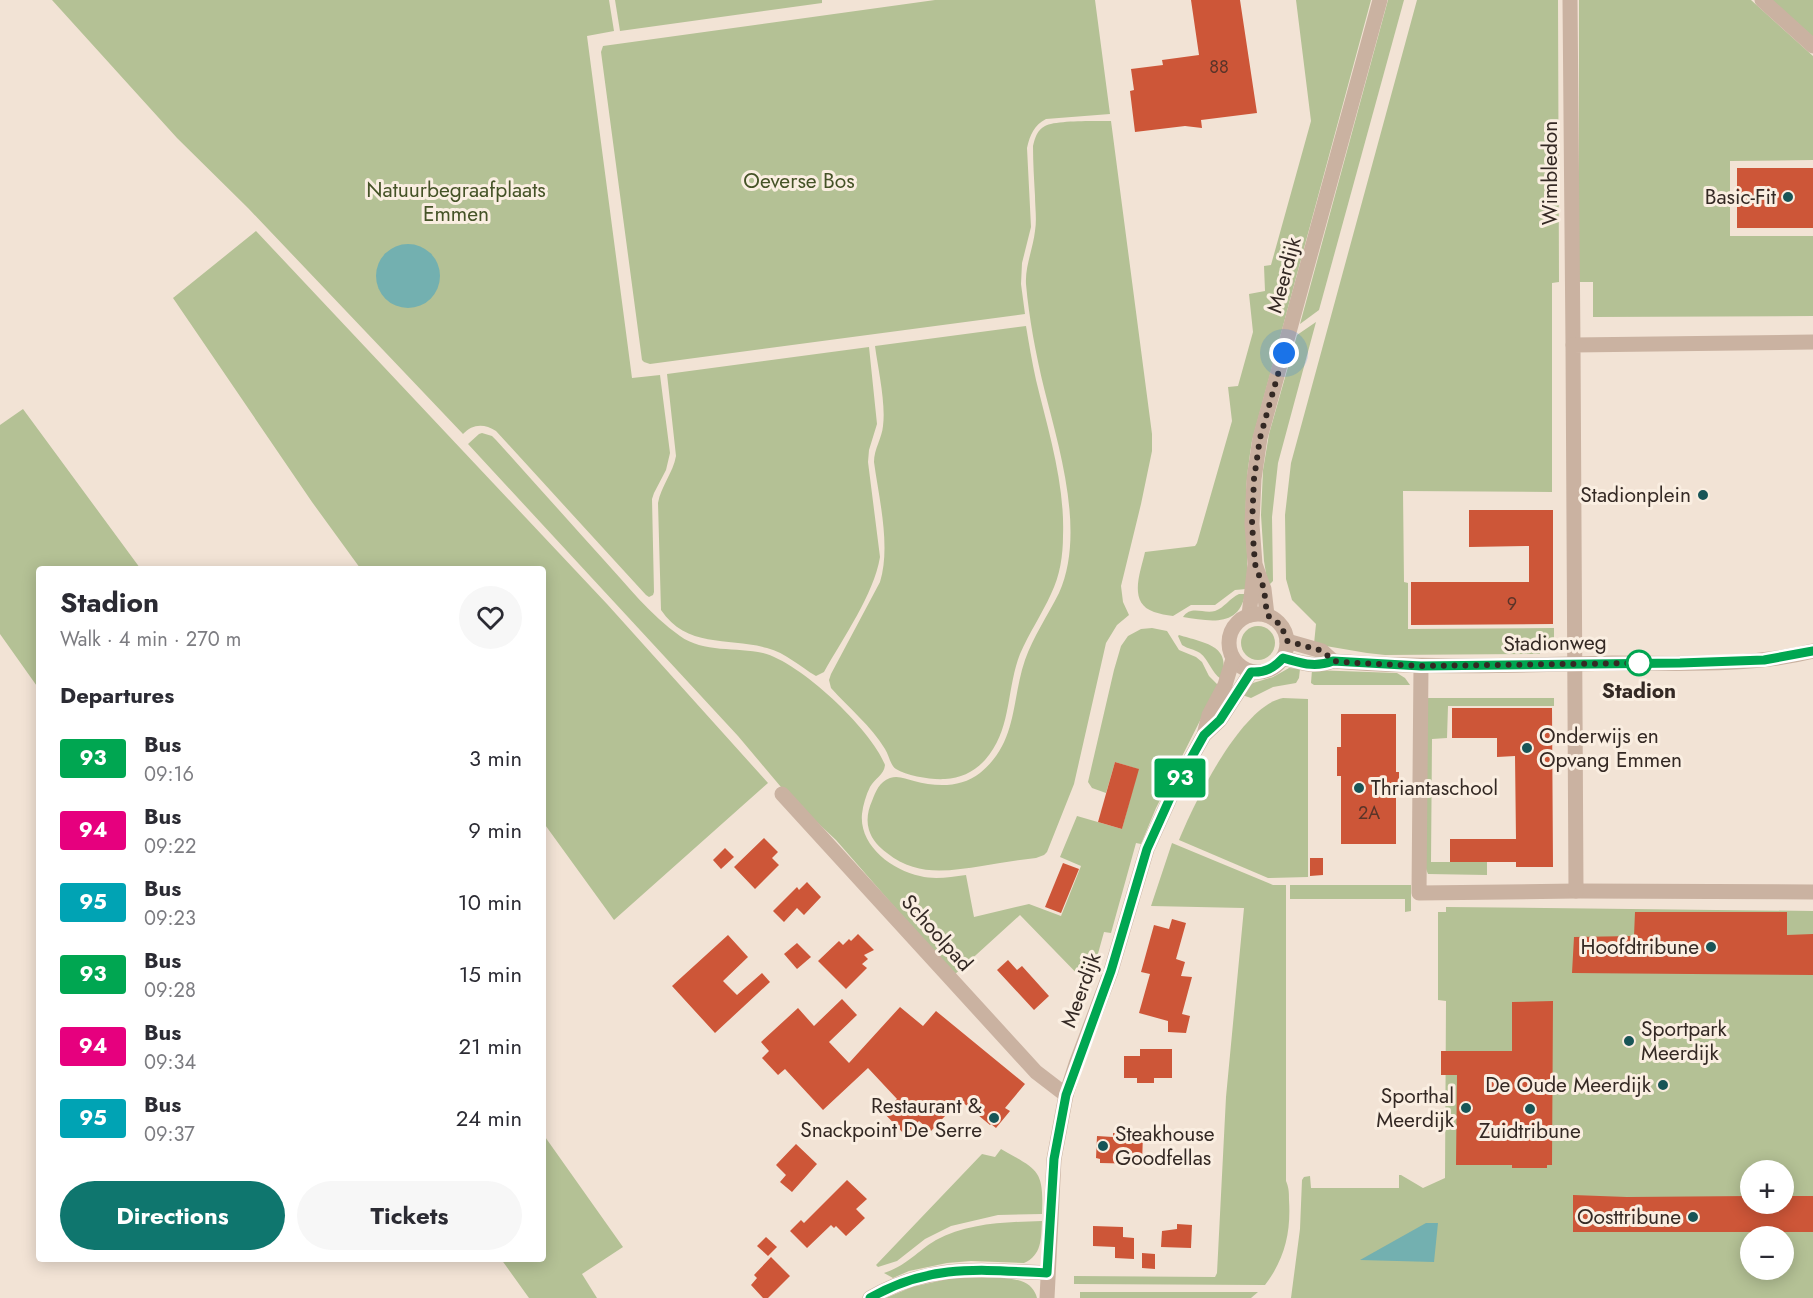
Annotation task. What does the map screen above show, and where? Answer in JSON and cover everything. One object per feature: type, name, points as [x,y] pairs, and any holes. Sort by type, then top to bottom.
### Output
[{"type":"street","name":"Meerdijk","points":[[1249,615],[1255,564],[1252,524],[1254,479],[1260,438],[1380,0]]},
{"type":"street","name":"Wimbledon","points":[[1570,0],[1573,345]]},
{"type":"street","points":[[1762,0],[1813,46]]},
{"type":"street","points":[[1576,891],[1573,345],[1813,342]]},
{"type":"street","name":"Meerdijk","points":[[1255,564],[1264,589],[1267,615]]},
{"type":"street","points":[[1258,613],[1267,615],[1281,625],[1287,641],[1286,650],[1283,658],[1273,668],[1251,672],[1241,667],[1233,659],[1228,643],[1231,631],[1235,624],[1249,615],[1258,613]]},
{"type":"street","name":"Stadionweg","points":[[1287,641],[1323,651],[1333,661]]},
{"type":"street","name":"Stadionweg","points":[[1283,658],[1321,666],[1333,661],[1421,666],[1574,664],[1764,660],[1813,651]]},
{"type":"street","name":"Meerdijk","points":[[1047,1298],[1054,1159],[1066,1095],[1111,971],[1147,849],[1175,787],[1204,735],[1209,715],[1225,685],[1233,659]]},
{"type":"street","points":[[1421,666],[1419,893],[1813,892]]},
{"type":"street","name":"Meerdijk","points":[[1204,735],[1220,720],[1251,672]]},
{"type":"street","name":"Schoolpad","points":[[782,794],[1036,1072],[1066,1095]]},
{"type":"street","points":[[870,1298],[901,1282],[949,1271],[1047,1273]]},
{"type":"green space","name":"Natuurbegraafplaats Emmen","points":[[52,0],[609,0],[614,31],[587,36],[632,378],[660,375],[670,453],[666,470],[652,499],[653,595],[649,597],[646,595],[496,431],[478,426],[470,428],[463,434],[248,208],[177,138]]},
{"type":"green space","points":[[615,0],[822,0],[822,3],[620,31]]},
{"type":"green space","name":"Oeverse Bos","points":[[935,0],[1095,0],[1110,114],[1046,119],[1038,124],[1031,135],[1027,148],[1031,227],[1022,263],[1021,284],[1025,314],[650,364],[644,362],[601,52],[603,46]]},
{"type":"green space","points":[[1296,0],[1371,0],[1252,441],[1246,491],[1246,589],[1235,590],[1215,605],[1191,605],[1173,616],[1161,614],[1146,608],[1138,594],[1139,577],[1145,552],[1195,546],[1197,543],[1232,421],[1228,387],[1238,386],[1253,332],[1249,294],[1265,291],[1264,266],[1271,265],[1311,121]]},
{"type":"green space","points":[[1388,0],[1404,0],[1319,310],[1300,324]]},
{"type":"green space","points":[[1417,0],[1558,0],[1559,282],[1552,283],[1552,492],[1403,491],[1404,582],[1408,583],[1408,629],[1554,628],[1554,642],[1540,642],[1540,654],[1385,655],[1314,644],[1316,624],[1292,600],[1286,579],[1285,515],[1291,463]]},
{"type":"green space","points":[[1579,0],[1751,0],[1813,56],[1813,160],[1730,161],[1730,236],[1813,236],[1813,316],[1593,317],[1593,282],[1579,282]]},
{"type":"green space","points":[[1772,0],[1813,0],[1813,37]]},
{"type":"green space","points":[[1111,121],[1152,434],[1152,451],[1121,586],[1123,602],[1129,615],[1117,625],[1106,643],[1074,784],[1047,852],[1036,858],[969,868],[921,869],[898,861],[881,848],[872,837],[868,826],[868,815],[877,790],[883,782],[896,777],[922,783],[957,784],[973,778],[992,761],[1001,748],[1012,720],[1028,651],[1059,593],[1067,569],[1070,518],[1067,490],[1036,350],[1026,284],[1036,222],[1033,146],[1038,132],[1050,124]]},
{"type":"green space","points":[[256,231],[607,604],[768,783],[614,920],[546,826],[546,566],[359,566],[312,502],[173,298]]},
{"type":"green space","points":[[1316,322],[1278,463],[1272,517],[1273,581],[1268,586],[1261,515],[1263,470],[1269,434],[1297,335]]},
{"type":"green space","points":[[1026,326],[1036,380],[1055,457],[1061,496],[1063,543],[1059,573],[1020,654],[1004,723],[994,748],[981,764],[962,776],[940,779],[913,776],[894,767],[879,741],[867,725],[831,688],[829,680],[880,582],[883,568],[883,522],[874,462],[884,417],[875,346]]},
{"type":"green space","points":[[869,347],[877,424],[868,462],[880,557],[865,601],[824,672],[816,676],[774,650],[709,640],[683,631],[661,610],[658,503],[676,456],[667,374]]},
{"type":"green space","points":[[23,409],[139,566],[36,566],[36,685],[0,634],[0,425]]},
{"type":"green space","points":[[482,433],[496,440],[639,599],[669,628],[699,645],[753,651],[778,659],[796,669],[833,699],[866,734],[885,765],[870,787],[862,811],[862,825],[871,846],[888,862],[909,873],[931,878],[966,875],[974,917],[1029,904],[1061,916],[1081,866],[1060,857],[1077,816],[1122,829],[1138,769],[1115,762],[1106,793],[1092,788],[1088,782],[1114,670],[1121,646],[1128,636],[1141,629],[1152,628],[1167,631],[1179,650],[1202,662],[1209,676],[1218,685],[1156,808],[1141,844],[1136,843],[1111,933],[1104,932],[1089,986],[1020,915],[954,975],[836,840],[786,793],[738,736],[468,444]]},
{"type":"green space","points":[[1239,594],[1245,594],[1242,605],[1230,617],[1222,620],[1203,620],[1183,617],[1190,611],[1215,611]]},
{"type":"green space","points":[[1258,626],[1270,631],[1275,643],[1270,655],[1258,660],[1246,655],[1241,643],[1246,631]]},
{"type":"green space","points":[[1179,635],[1206,643],[1220,652],[1224,668],[1221,679],[1200,653],[1182,645]]},
{"type":"green space","points":[[1289,668],[1300,669],[1296,683],[1273,687],[1251,698],[1242,695],[1253,683],[1273,677]]},
{"type":"green space","points":[[1312,670],[1397,673],[1410,685],[1314,685],[1311,683]]},
{"type":"green space","points":[[1283,698],[1308,699],[1308,877],[1268,878],[1179,840],[1207,781],[1236,737],[1251,718],[1267,705]]},
{"type":"green space","points":[[1426,698],[1554,698],[1554,706],[1448,706],[1447,738],[1432,739],[1431,862],[1487,862],[1487,875],[1428,874],[1426,869]]},
{"type":"green space","points":[[1172,843],[1273,885],[1286,885],[1288,1234],[1282,1255],[1265,1285],[1074,1284],[1074,1276],[1215,1277],[1217,1273],[1226,1097],[1244,908],[1151,906]]},
{"type":"green space","points":[[1290,885],[1411,885],[1411,911],[1405,912],[1405,899],[1290,899]]},
{"type":"green space","name":"Sportpark Meerdijk","points":[[1446,907],[1813,911],[1813,1298],[1291,1298],[1304,1177],[1310,1176],[1311,1188],[1399,1188],[1399,1175],[1401,1175],[1423,1188],[1445,1178],[1446,1001],[1438,1000],[1438,912],[1446,912]]},
{"type":"green space","points":[[546,1138],[623,1247],[582,1274],[597,1298],[529,1298],[503,1262],[546,1262]]},
{"type":"green space","points":[[1001,1149],[1036,1172],[1042,1188],[1042,1214],[998,1215],[951,1226],[925,1239],[897,1261],[878,1267],[876,1265],[982,1154],[995,1157]]},
{"type":"green space","points":[[1042,1221],[1041,1240],[1037,1251],[1030,1260],[1024,1263],[971,1261],[947,1263],[909,1271],[893,1278],[884,1273],[906,1262],[948,1234],[1001,1223]]},
{"type":"green space","points":[[952,1278],[1014,1279],[1032,1288],[1037,1298],[886,1298],[912,1287]]},
{"type":"green space","points":[[1080,1292],[1258,1292],[1251,1298],[1080,1298]]},
{"type":"water","points":[[408,244],[420,246],[431,253],[438,264],[440,276],[438,288],[431,299],[420,306],[408,308],[396,306],[385,299],[378,288],[376,276],[378,264],[385,253],[396,246]]},
{"type":"water","points":[[1426,1223],[1438,1223],[1434,1262],[1360,1260]]},
{"type":"building","points":[[1191,0],[1240,0],[1257,113],[1201,120],[1202,128],[1185,126],[1135,132],[1130,91],[1134,90],[1131,69],[1163,65],[1162,60],[1199,55]]},
{"type":"building","points":[[1737,168],[1813,168],[1813,228],[1737,228]]},
{"type":"building","points":[[1469,510],[1553,510],[1553,624],[1411,625],[1411,582],[1529,582],[1529,546],[1469,547]]},
{"type":"building","points":[[1452,708],[1552,708],[1553,867],[1516,867],[1516,862],[1450,862],[1450,839],[1516,839],[1515,756],[1497,757],[1497,738],[1452,738]]},
{"type":"building","points":[[1341,714],[1396,714],[1396,772],[1399,772],[1399,795],[1396,795],[1396,844],[1341,844],[1341,776],[1337,776],[1337,747],[1341,747]]},
{"type":"building","points":[[1115,762],[1139,769],[1122,829],[1098,822]]},
{"type":"building","points":[[764,838],[778,852],[772,858],[779,865],[755,889],[734,867]]},
{"type":"building","points":[[725,848],[734,857],[721,869],[713,860]]},
{"type":"building","points":[[1310,858],[1323,858],[1323,875],[1310,876]]},
{"type":"building","points":[[1063,863],[1079,869],[1061,913],[1045,907]]},
{"type":"building","points":[[807,882],[821,897],[804,915],[797,908],[784,922],[773,911],[797,887],[799,890]]},
{"type":"building","name":"Hoofdtribune","points":[[1635,912],[1787,912],[1787,935],[1813,934],[1813,975],[1572,973],[1574,937],[1634,936]]},
{"type":"building","points":[[1172,919],[1186,923],[1176,959],[1185,962],[1181,976],[1192,977],[1182,1014],[1190,1016],[1186,1033],[1168,1032],[1168,1021],[1139,1013],[1150,974],[1141,972],[1154,925],[1169,929]]},
{"type":"building","points":[[858,934],[874,950],[864,955],[868,959],[862,964],[867,968],[846,989],[818,961],[839,941],[843,945]]},
{"type":"building","points":[[728,935],[748,957],[723,981],[737,995],[762,973],[770,982],[715,1033],[672,986]]},
{"type":"building","points":[[797,943],[811,957],[797,969],[784,954]]},
{"type":"building","points":[[1008,960],[1017,970],[1022,966],[1049,996],[1034,1010],[997,970]]},
{"type":"building","points":[[842,999],[857,1015],[829,1042],[849,1063],[900,1007],[923,1026],[936,1011],[1025,1084],[1005,1108],[1010,1111],[996,1128],[960,1100],[931,1131],[919,1121],[905,1135],[883,1112],[897,1099],[868,1068],[823,1110],[785,1069],[778,1075],[762,1058],[769,1051],[761,1042],[798,1008],[814,1026]]},
{"type":"building","points":[[1553,1001],[1552,1165],[1547,1165],[1547,1168],[1512,1168],[1512,1165],[1456,1165],[1457,1075],[1441,1075],[1441,1051],[1512,1051],[1512,1002]]},
{"type":"building","points":[[1140,1049],[1172,1049],[1172,1078],[1154,1078],[1154,1083],[1137,1083],[1137,1078],[1124,1078],[1124,1056],[1140,1056]]},
{"type":"building","points":[[1113,1133],[1143,1134],[1142,1164],[1100,1163],[1100,1159],[1096,1158],[1097,1136],[1113,1137]]},
{"type":"building","points":[[796,1144],[817,1164],[792,1192],[780,1182],[786,1175],[776,1165]]},
{"type":"building","points":[[847,1180],[867,1199],[856,1209],[865,1218],[846,1236],[836,1226],[834,1228],[831,1225],[807,1248],[790,1231],[801,1220],[804,1223]]},
{"type":"building","name":"Oosttribune","points":[[1573,1195],[1740,1196],[1740,1214],[1794,1214],[1794,1196],[1813,1196],[1813,1232],[1794,1232],[1794,1226],[1740,1226],[1740,1232],[1573,1232]]},
{"type":"building","points":[[1177,1224],[1192,1225],[1191,1248],[1161,1247],[1162,1231],[1177,1229]]},
{"type":"building","points":[[1093,1226],[1123,1227],[1123,1237],[1134,1238],[1134,1259],[1115,1258],[1115,1247],[1093,1246]]},
{"type":"building","points":[[766,1237],[777,1247],[768,1256],[757,1246]]},
{"type":"building","points":[[1142,1253],[1155,1254],[1155,1269],[1142,1268]]},
{"type":"building","points":[[771,1257],[790,1276],[768,1298],[763,1298],[751,1285],[757,1278],[754,1275]]},
{"type":"bus line","name":"93","points":[[870,1298],[901,1282],[949,1271],[1047,1273],[1054,1159],[1066,1095],[1111,971],[1147,849],[1175,787],[1204,735],[1220,720],[1251,672],[1273,668],[1283,658],[1321,666],[1333,661],[1421,666],[1680,663],[1764,660],[1813,651]]},
{"type":"place","name":"Basic-Fit","points":[[1788,197]]},
{"type":"place","name":"Stadionplein","points":[[1703,495]]},
{"type":"place","name":"Stadion","points":[[1639,663]]},
{"type":"place","name":"Onderwijs en Opvang Emmen","points":[[1527,748]]},
{"type":"place","name":"Thriantaschool","points":[[1359,788]]},
{"type":"place","name":"Hoofdtribune","points":[[1711,947]]},
{"type":"place","name":"Sportpark Meerdijk","points":[[1629,1041]]},
{"type":"place","name":"De Oude Meerdijk","points":[[1663,1085]]},
{"type":"place","name":"Sporthal Meerdijk","points":[[1466,1108]]},
{"type":"place","name":"Zuidtribune","points":[[1530,1109]]},
{"type":"place","name":"Restaurant & Snackpoint De Serre","points":[[994,1118]]},
{"type":"place","name":"Steakhouse Goodfellas","points":[[1103,1146]]},
{"type":"place","name":"Oosttribune","points":[[1693,1217]]},
{"type":"route","points":[[1284,353],[1260,438],[1254,479],[1252,524],[1255,564],[1264,589],[1267,615],[1281,625],[1287,641],[1323,651],[1333,661],[1355,663],[1421,666],[1641,663],[1639,663]]}]
